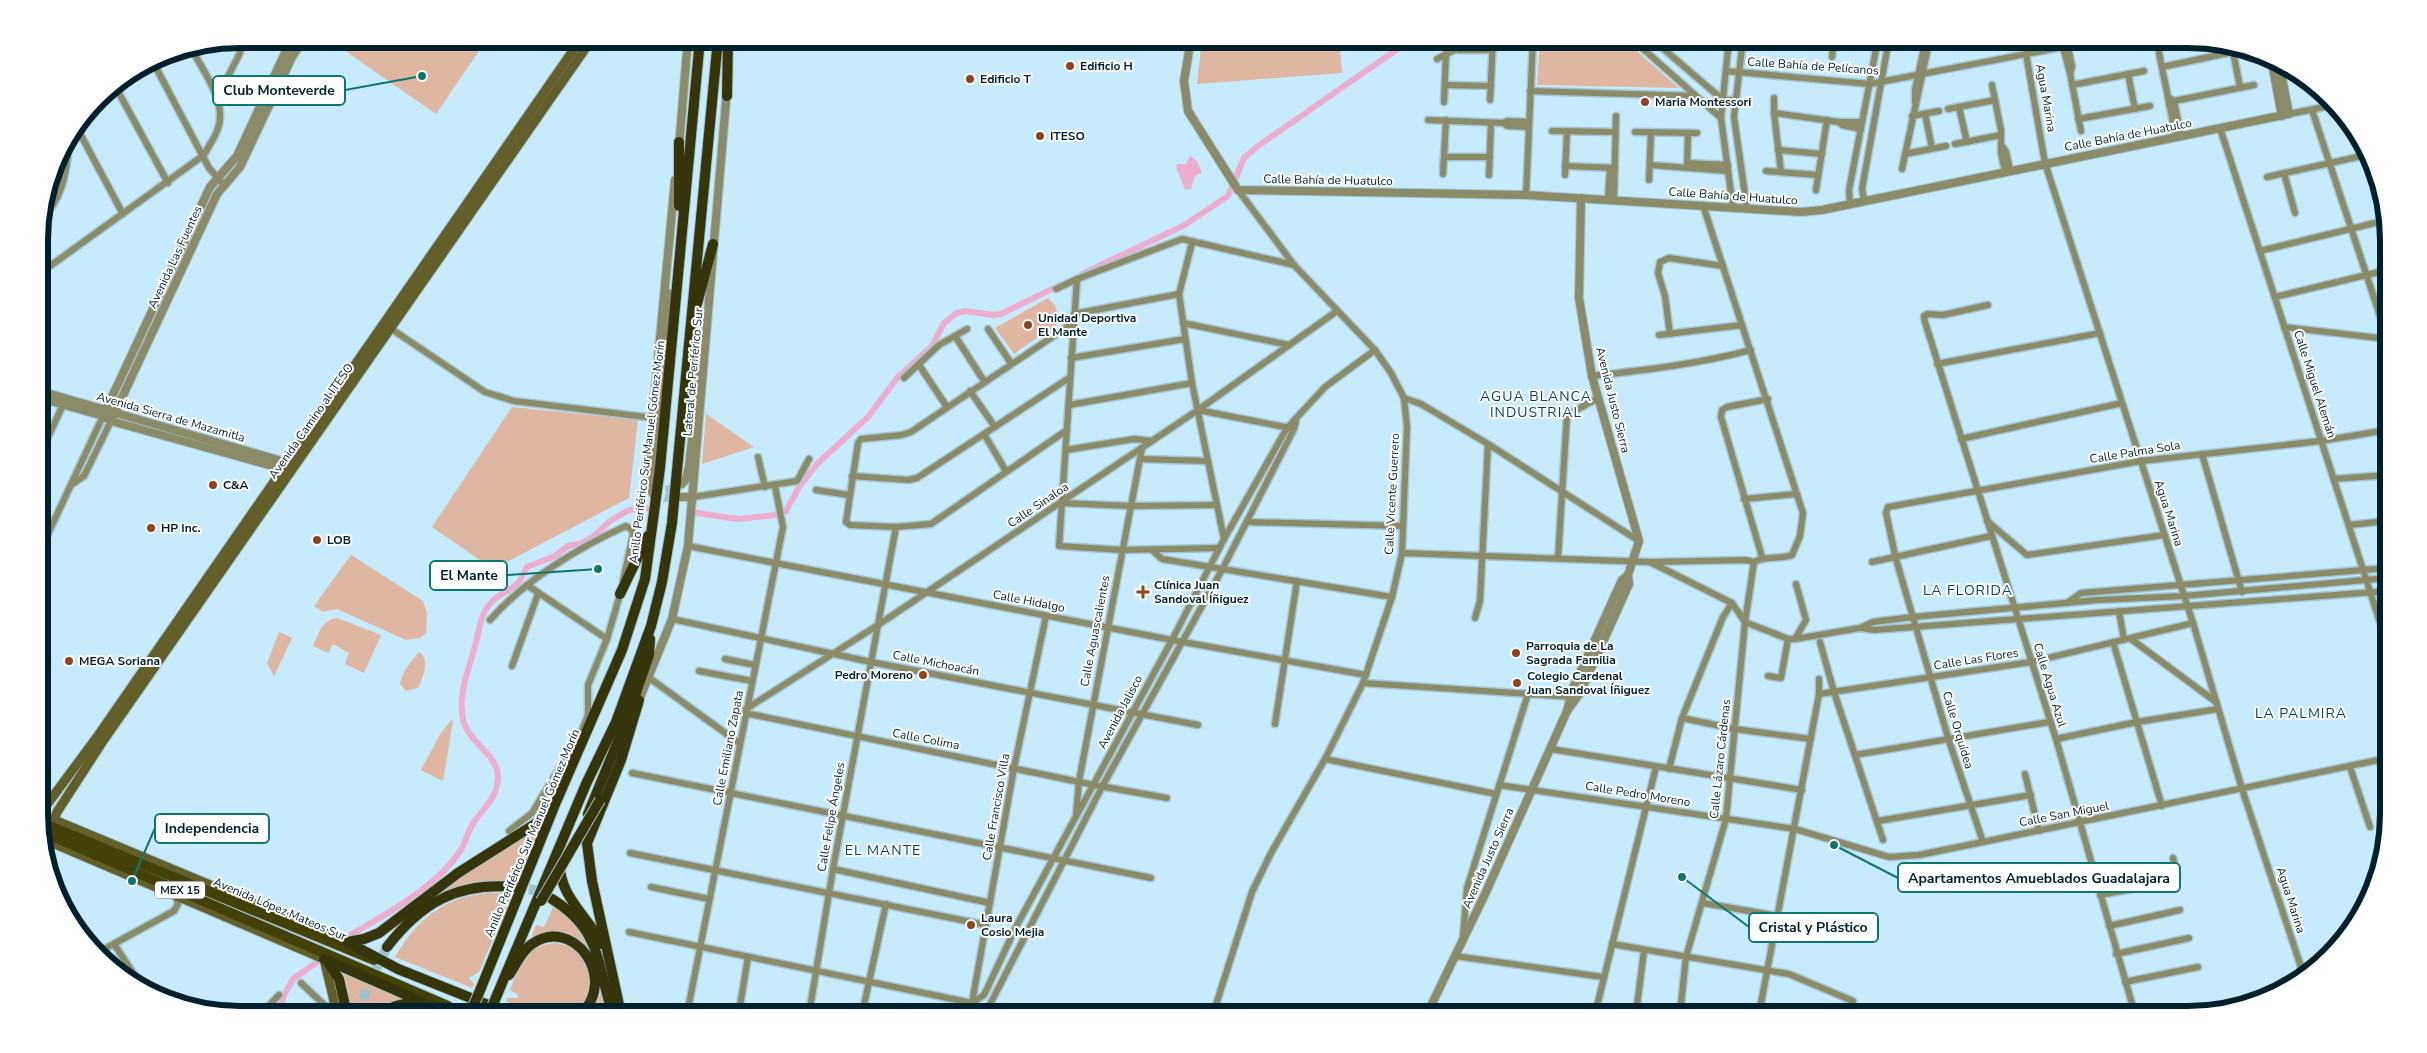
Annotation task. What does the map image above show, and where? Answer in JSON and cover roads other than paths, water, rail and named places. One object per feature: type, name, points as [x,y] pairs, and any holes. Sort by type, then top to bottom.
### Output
[{"type":"highway","name":"Anillo Periférico Sur Manuel Gómez Morín","points":[[472,1006],[556,802],[635,618],[645,579],[654,521],[679,279],[699,48]]},
{"type":"highway","points":[[596,917],[582,838],[584,825],[620,723],[651,626],[662,582],[672,523],[717,48]]},
{"type":"highway","points":[[727,96],[728,48]]},
{"type":"highway","points":[[679,142],[679,279]]},
{"type":"highway","points":[[690,329],[713,244]]},
{"type":"highway","points":[[620,594],[654,521]]},
{"type":"highway","points":[[492,1006],[509,961],[586,784],[620,723],[639,700]]},
{"type":"highway","points":[[509,961],[600,800],[639,700]]},
{"type":"highway","points":[[619,1006],[607,954],[587,842],[621,760],[639,700]]},
{"type":"highway","points":[[607,954],[596,933],[568,893],[560,868],[564,846],[620,723]]},
{"type":"highway","points":[[575,760],[581,733]]},
{"type":"highway","points":[[330,950],[364,939],[386,928],[458,873],[542,819],[556,802]]},
{"type":"highway","points":[[387,947],[414,916],[443,897],[483,887],[514,887]]},
{"type":"highway","points":[[552,899],[571,913],[591,939],[599,958],[611,1006]]},
{"type":"highway","points":[[497,995],[530,945],[540,940],[560,938],[574,944],[586,953],[594,968],[595,993],[588,1006]]},
{"type":"highway","points":[[330,950],[398,969],[491,1006]]},
{"type":"highway","points":[[330,950],[427,1004]]},
{"type":"highway","points":[[330,950],[338,974],[344,1006]]},
{"type":"highway","points":[[394,1006],[399,1004],[427,1004],[435,1006]]},
{"type":"main road","name":"Avenida Camino al ITESO","points":[[54,820],[57,812],[103,741],[576,48]]},
{"type":"main road","name":"Avenida Camino al ITESO","points":[[387,326],[586,48]]},
{"type":"main road","name":"Avenida Camino al ITESO","points":[[48,803],[289,467]]},
{"type":"main road","points":[[48,817],[331,936],[330,950],[335,1006]]},
{"type":"main road","name":"Avenida López Mateos Sur","points":[[48,826],[330,950],[451,1006]]},
{"type":"main road","name":"Avenida López Mateos Sur","points":[[49,836],[330,950]]},
{"type":"main road","points":[[49,839],[59,846]]},
{"type":"main road","points":[[50,842],[176,896],[330,950]]},
{"type":"street","points":[[217,98],[241,48]]},
{"type":"street","name":"Avenida Las Fuentes","points":[[48,533],[210,187],[237,156],[288,48]]},
{"type":"street","name":"Avenida Las Fuentes","points":[[70,486],[84,476],[217,194],[240,167],[298,48]]},
{"type":"street","points":[[653,494],[647,475],[687,48]]},
{"type":"street","name":"Lateral de Periférico Sur","points":[[639,700],[672,619],[688,546],[707,339],[713,244],[732,48]]},
{"type":"street","name":"Calle Vicente Guerrero","points":[[1190,48],[1184,81],[1186,104],[1198,129],[1230,178],[1294,265],[1375,350],[1391,373],[1404,398],[1408,427],[1402,553],[1392,597],[1363,683],[1325,759],[1271,853],[1252,892],[1216,1006]]},
{"type":"street","points":[[1437,59],[1460,48]]},
{"type":"street","points":[[1526,195],[1532,48]]},
{"type":"street","points":[[1642,48],[1721,118]]},
{"type":"street","points":[[1662,48],[1723,100],[1735,100]]},
{"type":"street","points":[[1728,48],[1721,118],[1733,208]]},
{"type":"street","points":[[1741,48],[1734,117],[1747,209]]},
{"type":"street","points":[[1832,57],[1833,48]]},
{"type":"street","points":[[1850,203],[1849,190],[1876,48]]},
{"type":"street","points":[[1864,200],[1862,189],[1887,48]]},
{"type":"street","points":[[1902,169],[1920,76],[1927,52],[1925,48]]},
{"type":"street","name":"Calle Bahía de Pelícanos","points":[[1726,71],[1870,84],[2059,48]]},
{"type":"street","points":[[2065,48],[2072,67],[2070,73],[2080,131]]},
{"type":"street","points":[[1457,50],[1492,50],[1490,100]]},
{"type":"street","points":[[2162,67],[2226,51]]},
{"type":"street","points":[[48,268],[168,183],[204,155],[218,130],[220,116],[217,98],[194,53]]},
{"type":"street","points":[[2159,53],[2179,136]]},
{"type":"street","points":[[2233,53],[2240,87]]},
{"type":"street","points":[[1444,102],[1446,54]]},
{"type":"street","name":"Agua Marina","points":[[2026,54],[2046,163],[2193,623],[2242,789],[2301,966]]},
{"type":"street","points":[[155,66],[204,155],[209,168],[224,185]]},
{"type":"street","points":[[2273,67],[2286,115]]},
{"type":"street","points":[[2072,85],[2144,71]]},
{"type":"street","points":[[2280,71],[2286,115]]},
{"type":"street","points":[[2128,74],[2135,109]]},
{"type":"street","points":[[1445,85],[1491,86]]},
{"type":"street","points":[[1992,85],[2001,135],[2001,152],[2008,171]]},
{"type":"street","points":[[2171,101],[2254,85]]},
{"type":"street","points":[[118,91],[168,183]]},
{"type":"street","points":[[1530,92],[1696,96]]},
{"type":"street","points":[[1774,98],[1781,172]]},
{"type":"street","points":[[1948,109],[1995,100]]},
{"type":"street","points":[[2078,120],[2150,106]]},
{"type":"street","points":[[1959,107],[1967,142]]},
{"type":"street","name":"Calle Bahía de Huatulco","points":[[1238,189],[1526,195],[1801,212],[2326,107]]},
{"type":"street","points":[[2312,110],[2380,316]]},
{"type":"street","points":[[1912,116],[1939,111]]},
{"type":"street","points":[[1774,113],[1862,125]]},
{"type":"street","points":[[1925,114],[1932,148]]},
{"type":"street","points":[[1611,199],[1616,116]]},
{"type":"street","points":[[1428,120],[1491,123],[1504,123],[1507,121],[1529,125]]},
{"type":"street","points":[[1443,174],[1446,120]]},
{"type":"street","points":[[1816,190],[1827,120]]},
{"type":"street","points":[[1489,175],[1491,123]]},
{"type":"street","name":"Calle Miguel Alemán","points":[[2220,128],[2380,623]]},
{"type":"street","points":[[1552,131],[1615,132]]},
{"type":"street","points":[[1565,176],[1567,131]]},
{"type":"street","points":[[1635,132],[1697,134]]},
{"type":"street","points":[[1649,180],[1651,132]]},
{"type":"street","points":[[80,133],[123,214]]},
{"type":"street","points":[[1687,165],[1688,133]]},
{"type":"street","points":[[1955,144],[2001,135]]},
{"type":"street","points":[[1905,154],[1946,146]]},
{"type":"street","points":[[1778,150],[1822,154]]},
{"type":"street","points":[[51,204],[60,190],[69,151]]},
{"type":"street","points":[[1444,157],[1490,157]]},
{"type":"street","points":[[2267,177],[2361,157]]},
{"type":"street","points":[[1650,165],[1728,168]]},
{"type":"street","points":[[1565,166],[1612,168]]},
{"type":"street","points":[[1766,171],[1818,175]]},
{"type":"street","points":[[2284,174],[2295,213]]},
{"type":"street","name":"Avenida Justo Sierra","points":[[1431,1006],[1551,749],[1591,657],[1629,584],[1628,575],[1639,541],[1592,376],[1578,287],[1581,198]]},
{"type":"street","points":[[1402,553],[1650,562],[1746,560],[1754,562],[1762,557],[1782,559],[1792,555],[1800,536],[1803,513],[1768,399],[1703,205]]},
{"type":"street","points":[[2260,251],[2379,222]]},
{"type":"street","points":[[1056,289],[1176,241],[1187,240],[1192,243],[1294,265]]},
{"type":"street","points":[[1192,243],[1179,294],[1182,323],[1192,383],[1224,539]]},
{"type":"street","points":[[654,479],[653,463],[668,311],[667,256]]},
{"type":"street","points":[[1670,334],[1665,296],[1658,273],[1660,262],[1669,258],[1723,266]]},
{"type":"street","points":[[2275,297],[2380,271]]},
{"type":"street","points":[[1077,279],[1059,546],[1122,550],[1219,548]]},
{"type":"street","points":[[1074,314],[1179,294]]},
{"type":"street","name":"Calle Agua Azul","points":[[1988,305],[1943,315],[1928,314],[1924,316],[1937,364],[2049,722],[2056,739],[2081,823],[2116,954],[2132,1006]]},
{"type":"street","name":"Calle Sinaloa","points":[[745,711],[927,593],[1061,503],[1198,410],[1338,311]]},
{"type":"street","points":[[1067,430],[931,524],[896,527],[850,524],[846,522],[858,442],[861,439],[902,435],[1073,323]]},
{"type":"street","points":[[1182,323],[1289,345]]},
{"type":"street","points":[[1659,335],[1742,325]]},
{"type":"street","points":[[387,326],[485,392],[514,402],[646,417]]},
{"type":"street","points":[[2284,326],[2380,337]]},
{"type":"street","points":[[904,378],[939,345],[967,329]]},
{"type":"street","points":[[988,329],[1011,363]]},
{"type":"street","points":[[1937,364],[2100,332]]},
{"type":"street","points":[[955,336],[984,381]]},
{"type":"street","points":[[682,484],[686,479],[689,467],[698,378],[707,339]]},
{"type":"street","points":[[1071,358],[1185,339]]},
{"type":"street","name":"Avenida Jalisco","points":[[972,1003],[984,995],[1017,925],[1055,859],[1251,491],[1291,428],[1325,387],[1375,350]]},
{"type":"street","points":[[1592,376],[1668,368],[1713,360],[1751,350]]},
{"type":"street","points":[[919,364],[947,407]]},
{"type":"street","points":[[852,476],[908,480],[917,478],[1069,378]]},
{"type":"street","points":[[1069,405],[1192,383]]},
{"type":"street","points":[[970,391],[995,427]]},
{"type":"street","name":"Avenida Sierra de Mazamitla","points":[[48,394],[104,413],[113,418],[289,467]]},
{"type":"street","points":[[1404,398],[1421,404],[1488,444],[1639,541]]},
{"type":"street","points":[[1558,558],[1567,415],[1598,398]]},
{"type":"street","points":[[1762,557],[1744,499],[1722,417],[1722,410],[1768,399]]},
{"type":"street","name":"Avenida Sierra de Mazamitla","points":[[48,400],[104,413]]},
{"type":"street","points":[[1961,439],[2122,403]]},
{"type":"street","points":[[48,437],[63,404]]},
{"type":"street","points":[[1198,410],[1291,428]]},
{"type":"street","name":"Avenida Jalisco","points":[[989,1006],[1141,714],[1223,568],[1291,428]]},
{"type":"street","name":"Calle Palma Sola","points":[[1888,507],[2141,461],[2321,441],[2380,431]]},
{"type":"street","points":[[984,434],[1006,471]]},
{"type":"street","points":[[1066,450],[1134,439],[1152,441]]},
{"type":"street","points":[[1475,618],[1480,602],[1488,444]]},
{"type":"street","name":"Calle Aguascalientes","points":[[1075,819],[1079,781],[1142,448]]},
{"type":"street","points":[[2202,454],[2242,592]]},
{"type":"street","points":[[758,457],[765,487]]},
{"type":"street","points":[[679,497],[775,486],[797,481],[809,459]]},
{"type":"street","points":[[1140,459],[1208,461]]},
{"type":"street","points":[[2334,479],[2380,475]]},
{"type":"street","name":"Calle Emiliano Zapata","points":[[689,1006],[783,522],[775,486]]},
{"type":"street","points":[[816,490],[849,495]]},
{"type":"street","points":[[1251,491],[1260,495]]},
{"type":"street","points":[[1744,499],[1796,494]]},
{"type":"street","points":[[1061,503],[1130,506],[1216,505]]},
{"type":"street","name":"Calle Orquídea","points":[[1888,507],[1886,513],[1896,559],[1949,741],[1983,842]]},
{"type":"street","points":[[1986,520],[2027,556],[2164,535]]},
{"type":"street","points":[[1247,522],[1403,526]]},
{"type":"street","points":[[2349,526],[2380,523]]},
{"type":"street","points":[[490,620],[527,585],[576,553],[621,528],[630,526],[633,535],[620,594],[607,639],[588,685],[589,710],[581,733],[532,813],[510,831]]},
{"type":"street","name":"Calle Felipe Ángeles","points":[[810,1006],[828,893],[896,527]]},
{"type":"street","points":[[1872,562],[1896,559],[1991,536]]},
{"type":"street","name":"Calle Hidalgo","points":[[688,546],[1108,628],[1366,675]]},
{"type":"street","points":[[1152,550],[1162,559],[1392,597]]},
{"type":"street","points":[[1650,562],[1732,603],[1746,622],[1788,639],[1860,628],[1873,622],[1913,617],[2014,607],[2242,592],[2380,579]]},
{"type":"street","name":"Calle Lázaro Cárdenas","points":[[1681,1006],[1686,957],[1703,904],[1726,818],[1754,562]]},
{"type":"street","points":[[2066,604],[2080,593],[2380,569]]},
{"type":"street","points":[[1275,724],[1297,581]]},
{"type":"street","points":[[1795,639],[1806,620],[1796,584]]},
{"type":"street","points":[[527,585],[607,639]]},
{"type":"street","points":[[1860,628],[1874,630],[2380,591]]},
{"type":"street","points":[[512,666],[538,594]]},
{"type":"street","points":[[1669,769],[1682,718],[1723,617],[1732,603]]},
{"type":"street","points":[[2119,611],[2124,640]]},
{"type":"street","name":"Calle Francisco Villa","points":[[972,1003],[1014,768],[1046,616]]},
{"type":"street","name":"Calle Michoacán","points":[[672,619],[871,662],[1198,725]]},
{"type":"street","name":"Calle Las Flores","points":[[1819,694],[2031,662],[2193,623]]},
{"type":"street","points":[[1768,676],[1781,678],[1788,639]]},
{"type":"street","points":[[2131,639],[2217,706]]},
{"type":"street","points":[[1820,642],[1834,692],[1883,840]]},
{"type":"street","points":[[2113,642],[2162,806]]},
{"type":"street","points":[[725,659],[755,665]]},
{"type":"street","points":[[699,671],[752,680]]},
{"type":"street","points":[[648,677],[739,743]]},
{"type":"street","points":[[1761,1006],[1802,790],[1819,694],[1819,679]]},
{"type":"street","points":[[1363,683],[1574,697]]},
{"type":"street","points":[[1463,938],[1467,888],[1528,694]]},
{"type":"street","points":[[2056,739],[2217,706]]},
{"type":"street","name":"Calle Colima","points":[[745,711],[857,738],[1102,787],[1167,798]]},
{"type":"street","points":[[1682,718],[1735,729],[1811,739]]},
{"type":"street","points":[[1856,755],[1949,741],[2049,722]]},
{"type":"street","points":[[1551,749],[1802,790]]},
{"type":"street","points":[[1325,759],[1496,794]]},
{"type":"street","name":"Calle San Miguel","points":[[1889,857],[1919,855],[2081,823],[2379,760]]},
{"type":"street","points":[[1597,1006],[1648,807],[1656,767]]},
{"type":"street","points":[[2350,767],[2370,827]]},
{"type":"street","points":[[632,773],[1151,878]]},
{"type":"street","points":[[2025,774],[2039,831]]},
{"type":"street","name":"Calle Pedro Moreno","points":[[1499,785],[1795,829],[1889,857]]},
{"type":"street","points":[[1878,821],[2031,795]]},
{"type":"street","points":[[1075,819],[1084,822]]},
{"type":"street","points":[[630,853],[986,925]]},
{"type":"street","points":[[2100,895],[2169,882],[2177,875],[2173,858]]},
{"type":"street","points":[[833,868],[990,903]]},
{"type":"street","points":[[651,887],[710,899]]},
{"type":"street","points":[[1038,889],[1047,894]]},
{"type":"street","points":[[104,949],[174,911],[178,904],[176,896]]},
{"type":"street","points":[[864,1006],[886,904]]},
{"type":"street","points":[[1703,904],[1778,916]]},
{"type":"street","points":[[2109,926],[2180,910]]},
{"type":"street","points":[[1017,925],[1027,930]]},
{"type":"street","points":[[629,932],[972,1003],[971,1006]]},
{"type":"street","points":[[2116,954],[2189,938]]},
{"type":"street","points":[[114,944],[133,973]]},
{"type":"street","points":[[1612,944],[1768,969],[1789,974],[1853,1001]]},
{"type":"street","points":[[1637,1006],[1644,950]]},
{"type":"street","points":[[1455,956],[1604,977]]},
{"type":"street","points":[[740,1006],[748,957]]},
{"type":"street","points":[[2301,966],[2306,965]]},
{"type":"street","points":[[2125,982],[2198,967]]},
{"type":"street","points":[[301,983],[327,1006]]},
{"type":"street","points":[[269,1006],[279,995]]},
{"type":"waterway","points":[[1082,274],[1183,226],[1228,196],[1244,158],[1258,146],[1399,48]]},
{"type":"waterway","points":[[786,511],[799,487],[818,463],[868,417],[897,378],[932,346],[944,323],[957,313],[966,311],[992,315],[1001,314],[1060,285]]},
{"type":"waterway","points":[[347,937],[409,900],[438,877],[461,850],[472,825],[496,790],[498,777],[494,762],[467,730],[462,713],[465,682],[481,621],[489,605],[518,583],[527,567],[555,556],[568,546],[582,543],[593,537],[610,521],[629,510],[650,508]]},
{"type":"waterway","points":[[697,513],[738,519],[777,515]]},
{"type":"waterway","points":[[281,1006],[284,995],[293,979],[316,963]]},
{"type":"tunnel","points":[[656,483],[664,490],[678,488]]},
{"type":"tunnel","points":[[653,494],[665,498],[678,497]]},
{"type":"tunnel","points":[[514,887],[534,890],[547,896]]},
{"type":"tunnel","points":[[362,1006],[366,989],[387,947]]},
{"type":"place","name":"Edificio H","points":[[1070,66]]},
{"type":"place","name":"Club Monteverde","points":[[422,76]]},
{"type":"place","name":"Edificio T","points":[[970,79]]},
{"type":"place","name":"Maria Montessori","points":[[1645,102]]},
{"type":"place","name":"ITESO","points":[[1040,136]]},
{"type":"place","name":"Unidad Deportiva El Mante","points":[[1028,325]]},
{"type":"place","name":"C&A","points":[[213,485]]},
{"type":"place","name":"HP Inc.","points":[[151,528]]},
{"type":"place","name":"LOB","points":[[317,540]]},
{"type":"place","name":"El Mante","points":[[598,569]]},
{"type":"place","name":"Clínica Juan Sandoval Íñiguez","points":[[1143,592]]},
{"type":"place","name":"Parroquia de La Sagrada Familia","points":[[1516,653]]},
{"type":"place","name":"MEGA Soriana","points":[[69,661]]},
{"type":"place","name":"Pedro Moreno","points":[[923,675]]},
{"type":"place","name":"Colegio Cardenal Juan Sandoval Íñiguez","points":[[1517,683]]},
{"type":"place","name":"Apartamentos Amueblados Guadalajara","points":[[1834,845]]},
{"type":"place","name":"Cristal y Plástico","points":[[1682,877]]},
{"type":"place","name":"Independencia","points":[[132,881]]},
{"type":"place","name":"Laura Cosio Mejia","points":[[971,925]]},
{"type":"district","name":"AGUA BLANCA INDUSTRIAL","points":[[1536,404]]},
{"type":"district","name":"LA FLORIDA","points":[[1968,590]]},
{"type":"district","name":"LA PALMIRA","points":[[2301,713]]},
{"type":"district","name":"EL MANTE","points":[[883,850]]}]
